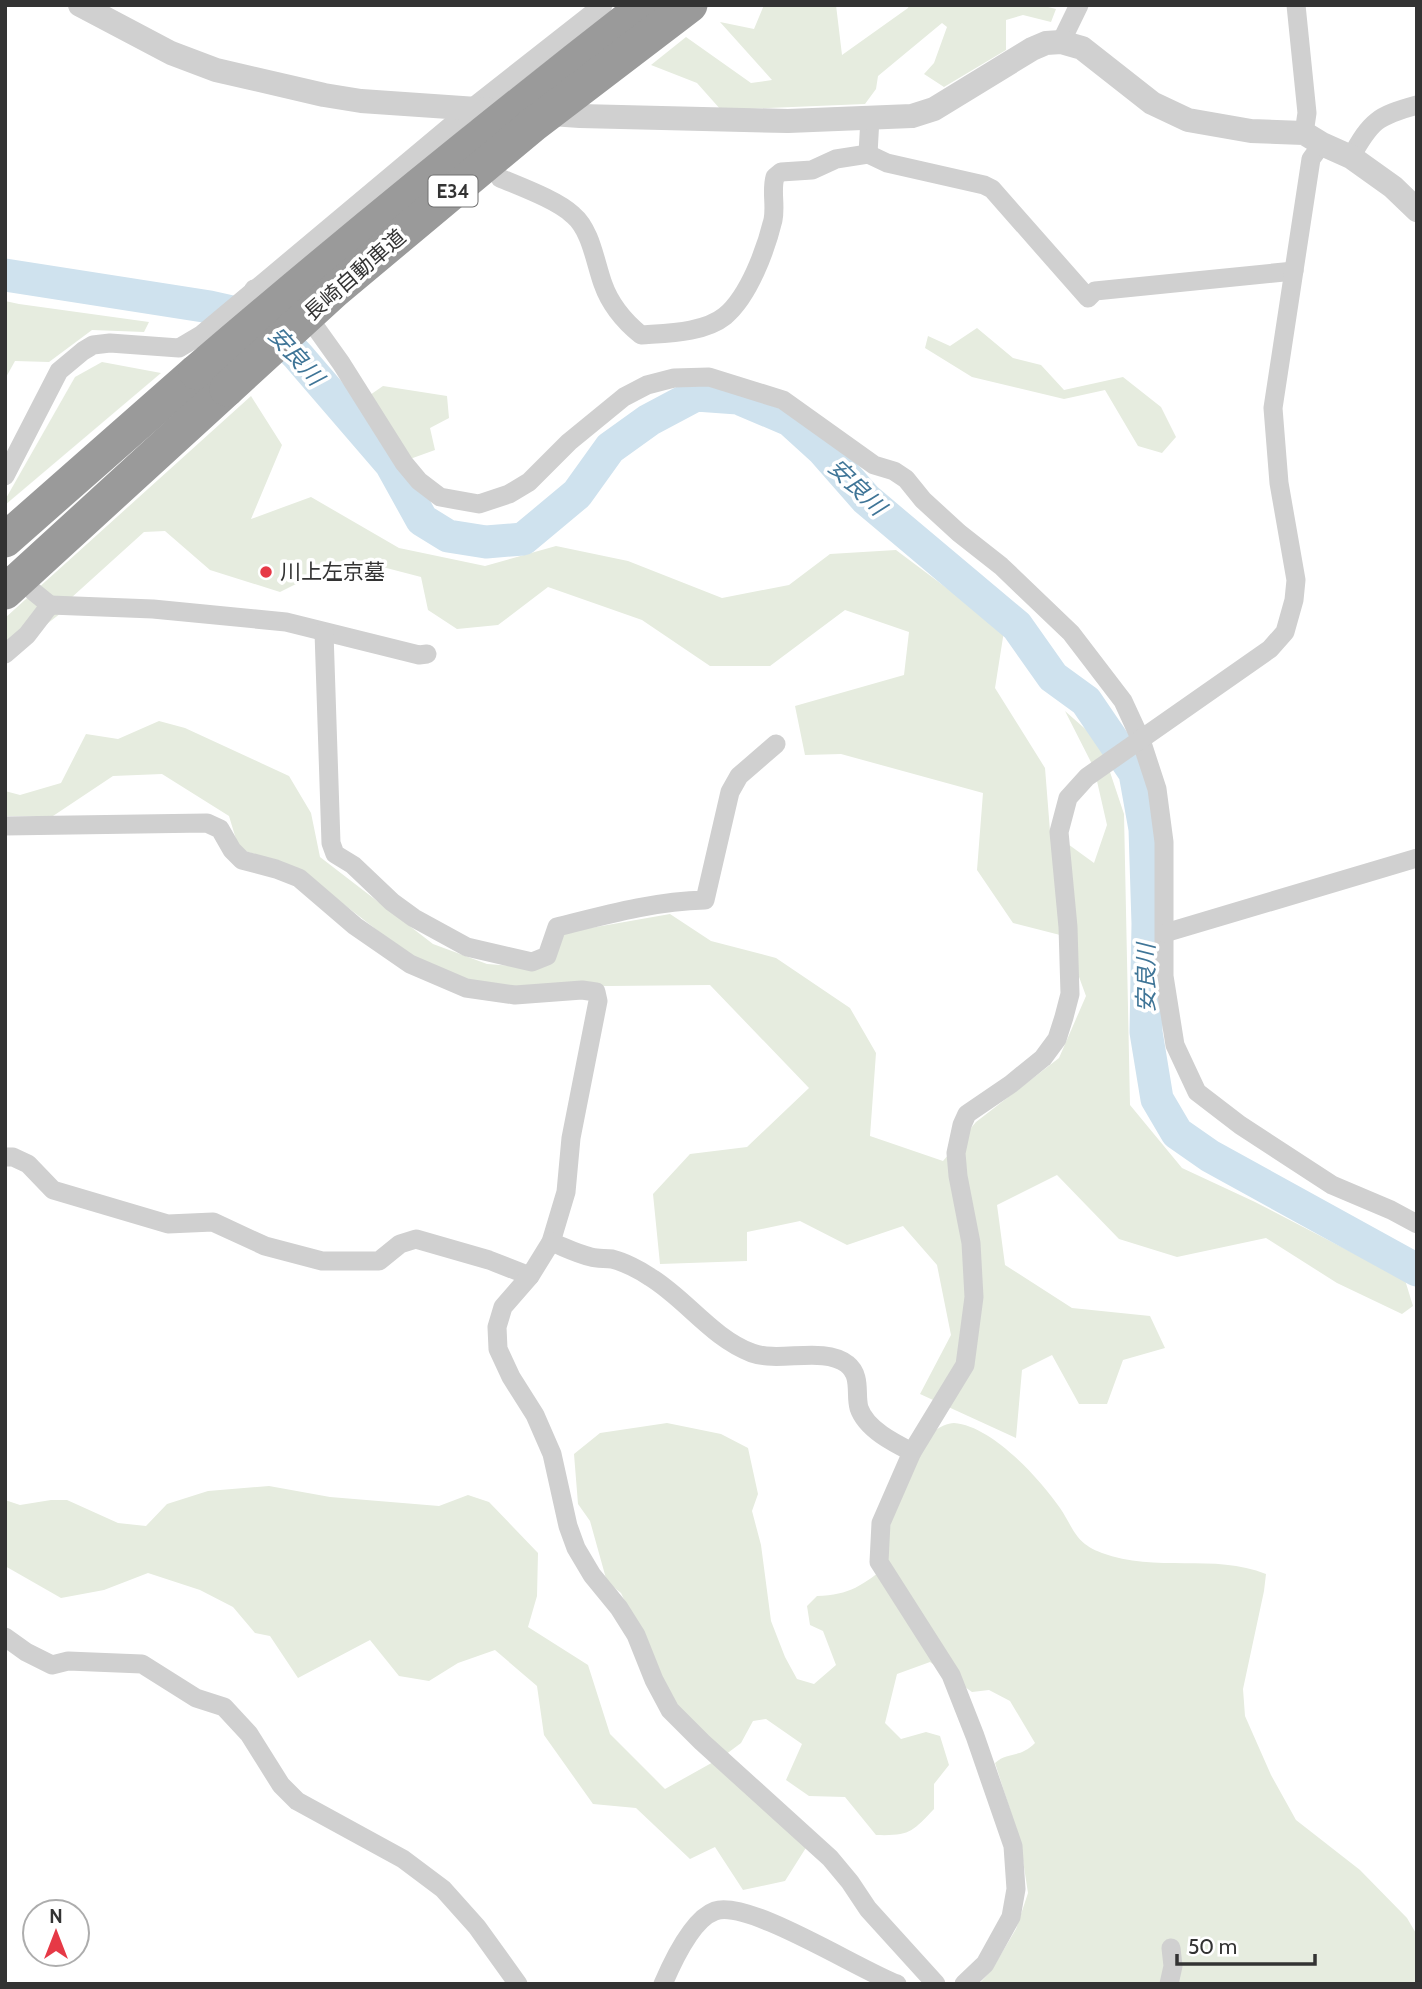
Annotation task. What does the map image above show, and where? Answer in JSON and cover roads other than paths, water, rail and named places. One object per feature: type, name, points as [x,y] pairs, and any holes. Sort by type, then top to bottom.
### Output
[{"type":"highway","name":"長崎自動車道","points":[[5,540],[313,271],[646,5]]},
{"type":"highway","name":"長崎自動車道","points":[[20,592],[227,389],[334,291],[534,124],[690,5]]},
{"type":"street","points":[[80,5],[171,53],[216,71],[361,101],[580,117],[788,121],[912,116],[934,109],[1032,49],[1046,43],[1061,42],[1082,48],[1152,103],[1188,120],[1313,138],[1351,157],[1393,187],[1417,210]]},
{"type":"street","points":[[5,476],[59,371],[83,351],[93,345],[110,343],[179,348],[201,335],[472,108],[603,5]]},
{"type":"street","points":[[1061,42],[1079,5]]},
{"type":"street","points":[[964,1984],[985,1964],[1011,1917],[1016,1889],[1013,1846],[951,1675],[879,1562],[881,1523],[912,1452],[965,1365],[975,1297],[971,1242],[958,1176],[957,1153],[962,1125],[967,1114],[1043,1058],[1057,1039],[1070,994],[1059,832],[1068,798],[1087,777],[1270,649],[1285,632],[1294,600],[1296,580],[1279,483],[1273,408],[1313,138],[1307,113],[1296,5]]},
{"type":"street","points":[[1351,157],[1364,133],[1386,114],[1417,105]]},
{"type":"street","points":[[868,154],[870,118]]},
{"type":"street","points":[[500,178],[574,215],[587,236],[604,287],[626,323],[641,335],[673,333],[701,327],[725,316],[743,293],[758,266],[773,219],[775,177],[781,172],[812,170],[836,159],[868,154],[887,163],[992,189],[1088,298],[1095,291],[1294,271]]},
{"type":"street","points":[[254,289],[267,290],[299,311],[316,328],[404,463],[419,481],[440,497],[479,503],[509,494],[529,482],[569,442],[624,397],[647,386],[674,378],[709,377],[783,400],[874,466],[894,471],[906,479],[932,509],[1011,575],[1071,633],[1123,701],[1141,740],[1157,789],[1164,842],[1164,976],[1170,1024],[1180,1056],[1197,1092],[1240,1125],[1332,1185],[1417,1224]]},
{"type":"street","points":[[20,592],[50,605],[153,609],[286,622],[419,655],[427,654]]},
{"type":"street","points":[[5,654],[27,635],[50,605]]},
{"type":"street","points":[[324,632],[331,843],[335,854],[353,865],[392,902],[414,918],[467,947],[532,962],[547,956],[557,927],[686,900],[705,900],[730,792],[739,776],[776,744]]},
{"type":"street","points":[[5,825],[206,823],[220,829],[232,850],[242,860],[299,878],[355,926],[421,969],[466,988],[515,995],[582,990],[596,992],[598,1001],[571,1138],[566,1192],[551,1242],[530,1276],[503,1307],[497,1327],[498,1349],[511,1377],[535,1415],[552,1454],[568,1526],[576,1548],[597,1583],[619,1608],[636,1635],[654,1680],[670,1710],[830,1858],[868,1909],[936,1984]]},
{"type":"street","points":[[1165,933],[1417,858]]},
{"type":"street","points":[[5,1157],[13,1157],[28,1164],[54,1190],[168,1224],[213,1222],[265,1246],[322,1261],[379,1261],[400,1244],[416,1239],[489,1260],[530,1276]]},
{"type":"street","points":[[551,1242],[590,1257],[614,1260],[648,1275],[674,1293],[695,1315],[753,1353],[777,1357],[828,1357],[846,1363],[857,1381],[859,1408],[865,1417],[891,1441],[912,1452]]},
{"type":"street","points":[[5,1637],[26,1652],[52,1665],[68,1661],[142,1664],[196,1698],[224,1707],[249,1734],[281,1785],[297,1801],[403,1859],[443,1889],[477,1927],[518,1984]]},
{"type":"street","points":[[663,1984],[683,1944],[702,1920],[715,1911],[736,1910],[794,1934],[897,1984]]},
{"type":"street","points":[[1168,1984],[1173,1966],[1171,1948]]},
{"type":"waterway","name":"安良川","points":[[5,275],[210,307],[263,319],[391,464],[422,520],[448,536],[486,542],[523,539],[577,494],[610,448],[649,420],[696,395],[738,398],[790,420],[823,450],[866,499],[1017,626],[1053,677],[1086,701],[1135,773],[1145,829],[1148,924],[1146,1032],[1157,1099],[1177,1133],[1210,1156],[1417,1270]]},
{"type":"place","name":"川上左京墓","points":[[266,572]]}]
